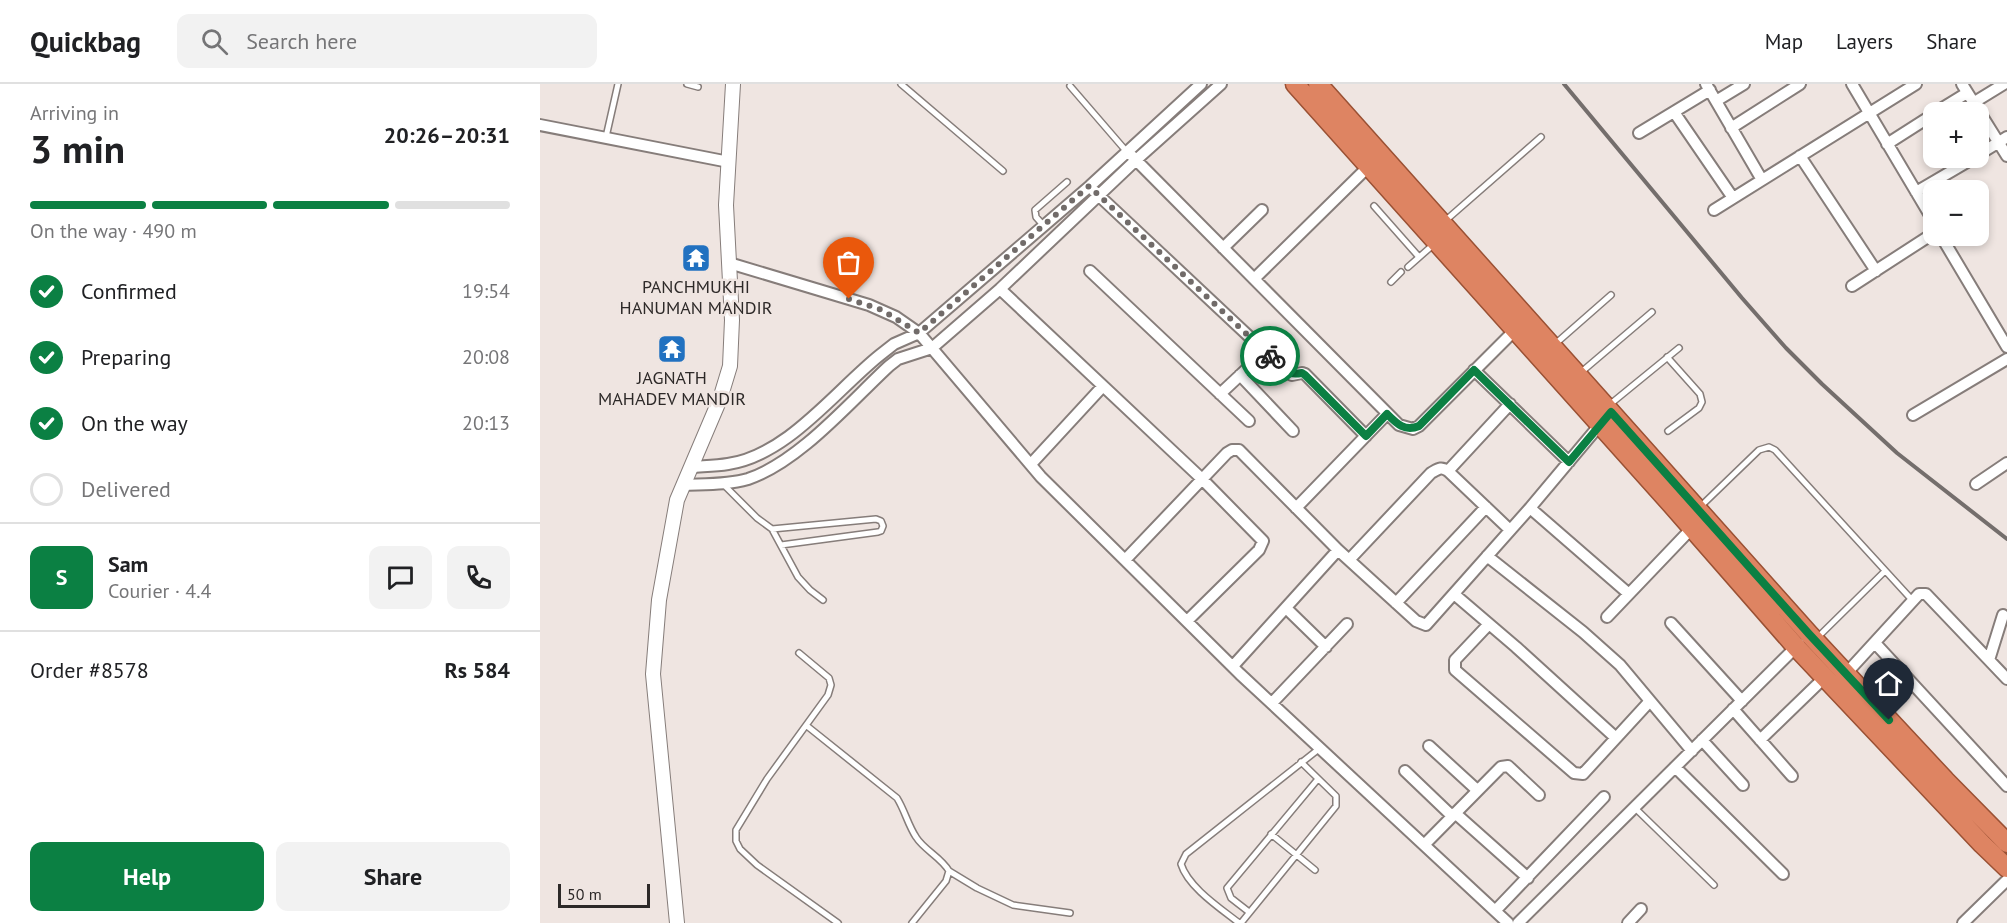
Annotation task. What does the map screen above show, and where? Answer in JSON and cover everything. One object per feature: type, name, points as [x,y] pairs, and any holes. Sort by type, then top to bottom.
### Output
[{"type":"highway","points":[[1295,84],[1369,166],[1552,346],[1578,375],[1692,528],[1806,640]]},
{"type":"highway","points":[[1318,84],[1515,330],[1606,414],[1698,510],[1806,640],[1835,679],[1956,803],[2007,868]]},
{"type":"highway","points":[[1956,803],[2007,843]]},
{"type":"street","points":[[677,923],[653,674],[659,600],[677,500],[720,399],[730,366],[732,320],[726,205],[733,84]]},
{"type":"street","points":[[683,485],[749,479],[791,456],[898,359],[932,348],[1000,290],[1099,195],[1132,156],[1201,84]]},
{"type":"street","points":[[692,467],[729,464],[746,459],[790,436],[879,355],[894,344],[919,333],[1089,186],[1132,156],[1221,84]]},
{"type":"street","points":[[1716,101],[1744,84]]},
{"type":"street","points":[[1731,128],[1800,84]]},
{"type":"street","points":[[1852,84],[1923,204]]},
{"type":"street","points":[[1714,210],[1916,84]]},
{"type":"street","points":[[1976,102],[2004,84]]},
{"type":"street","points":[[1639,133],[1674,112],[1708,87],[1762,180]]},
{"type":"street","points":[[1948,102],[1964,88],[1973,102]]},
{"type":"street","points":[[1674,112],[1733,198]]},
{"type":"street","points":[[1887,144],[1923,122]]},
{"type":"street","points":[[1989,122],[2003,140],[2007,156]]},
{"type":"street","points":[[540,125],[729,162]]},
{"type":"street","points":[[1989,148],[2003,140]]},
{"type":"street","points":[[1132,156],[1399,425],[1413,429],[1419,426],[1515,330]]},
{"type":"street","points":[[1800,156],[1876,271]]},
{"type":"street","points":[[1254,279],[1369,166]]},
{"type":"street","points":[[1916,192],[1951,168]]},
{"type":"street","points":[[1089,186],[1288,373],[1305,375],[1366,436]]},
{"type":"street","points":[[1223,248],[1262,210]]},
{"type":"street","points":[[1852,286],[1923,240]]},
{"type":"street","points":[[1947,246],[2007,347]]},
{"type":"street","points":[[729,263],[875,308],[896,317],[919,333],[1031,464],[1125,560],[1272,703],[1508,923]]},
{"type":"street","points":[[1090,271],[1249,422]]},
{"type":"street","points":[[1000,290],[1202,479],[1261,539],[1263,544],[1187,621]]},
{"type":"street","points":[[1220,394],[1266,351]]},
{"type":"street","points":[[1913,415],[2007,359]]},
{"type":"street","points":[[1474,370],[1569,462]]},
{"type":"street","points":[[1240,375],[1293,431]]},
{"type":"street","points":[[1031,464],[1103,386]]},
{"type":"street","points":[[1448,471],[1509,404]]},
{"type":"street","points":[[1296,508],[1387,414]]},
{"type":"street","points":[[1125,560],[1227,453],[1239,450],[1338,550],[1416,621],[1426,624],[1530,508],[1606,414]]},
{"type":"street","points":[[1976,484],[2007,463]]},
{"type":"street","points":[[1349,560],[1438,468],[1448,471],[1510,530]]},
{"type":"street","points":[[1396,603],[1486,507]]},
{"type":"street","points":[[1530,508],[1629,594]]},
{"type":"street","points":[[1606,617],[1692,528]]},
{"type":"street","points":[[1233,666],[1338,550]]},
{"type":"street","points":[[1487,556],[1583,632],[1620,665],[1692,751]]},
{"type":"street","points":[[1454,594],[1616,738]]},
{"type":"street","points":[[1760,740],[1875,643],[1919,594],[1926,594],[2007,679]]},
{"type":"street","points":[[1286,608],[1326,647]]},
{"type":"street","points":[[1989,660],[2003,632],[2003,615]]},
{"type":"street","points":[[1671,623],[1742,701]]},
{"type":"street","points":[[1272,703],[1347,624]]},
{"type":"street","points":[[1489,624],[1455,660],[1455,670],[1574,773],[1583,774],[1650,701]]},
{"type":"street","points":[[1518,923],[1733,709],[1806,640]]},
{"type":"street","points":[[1875,643],[2007,786]]},
{"type":"street","points":[[1733,709],[1792,776]]},
{"type":"street","points":[[1702,741],[1743,785]]},
{"type":"street","points":[[1429,746],[1477,790]]},
{"type":"street","points":[[1424,845],[1501,766],[1508,766],[1539,795]]},
{"type":"street","points":[[1675,767],[1783,874]]},
{"type":"street","points":[[1406,771],[1528,878]]},
{"type":"street","points":[[1495,911],[1604,797]]},
{"type":"street","points":[[1964,923],[2007,880]]},
{"type":"street","points":[[1628,923],[1641,909]]},
{"type":"lane","points":[[606,137],[618,84]]},
{"type":"lane","points":[[687,84],[698,87]]},
{"type":"lane","points":[[901,84],[1003,171]]},
{"type":"lane","points":[[1070,86],[1132,156]]},
{"type":"lane","points":[[1408,267],[1419,257],[1437,233],[1541,137]]},
{"type":"lane","points":[[1044,226],[1036,217],[1035,210],[1067,182]]},
{"type":"lane","points":[[1374,206],[1419,257]]},
{"type":"lane","points":[[1391,282],[1401,272]]},
{"type":"lane","points":[[1552,346],[1611,295]]},
{"type":"lane","points":[[1578,375],[1652,312]]},
{"type":"lane","points":[[1606,414],[1679,348]]},
{"type":"lane","points":[[1667,357],[1700,394],[1702,402],[1699,408],[1668,431]]},
{"type":"lane","points":[[1698,510],[1759,450],[1769,447],[1775,450],[1884,572],[1913,601]]},
{"type":"lane","points":[[722,483],[756,518],[772,529],[798,577],[823,600]]},
{"type":"lane","points":[[772,529],[876,519],[884,526],[878,532],[781,545]]},
{"type":"lane","points":[[1806,640],[1884,572]]},
{"type":"lane","points":[[799,653],[828,678],[831,685],[828,695],[767,779],[736,830],[736,841],[740,849],[757,865],[838,923]]},
{"type":"lane","points":[[807,726],[897,798],[905,810],[916,838],[944,862],[949,871],[977,888],[1013,905],[1070,913]]},
{"type":"lane","points":[[1301,762],[1336,796],[1336,806],[1240,923],[1231,921],[1192,884],[1181,864],[1186,854],[1301,762],[1320,748]]},
{"type":"lane","points":[[1249,912],[1231,898],[1227,888],[1318,779]]},
{"type":"lane","points":[[1634,807],[1714,885]]},
{"type":"lane","points":[[1271,834],[1315,870]]},
{"type":"lane","points":[[912,923],[946,881],[949,871]]},
{"type":"railway","points":[[1564,84],[1786,348],[1897,453],[2007,539]]},
{"type":"way so far","points":[[849,299],[882,310],[919,333],[1089,186],[1270,356]]},
{"type":"place","name":"PANCHMUKHI HANUMAN MANDIR","points":[[696,258]]},
{"type":"place","name":"JAGNATH MAHADEV MANDIR","points":[[672,349]]},
{"type":"route","points":[[1270,356],[1288,373],[1305,375],[1366,436],[1387,414],[1406,428],[1413,429],[1419,426],[1474,370],[1569,462],[1611,412],[1889,720]]}]
